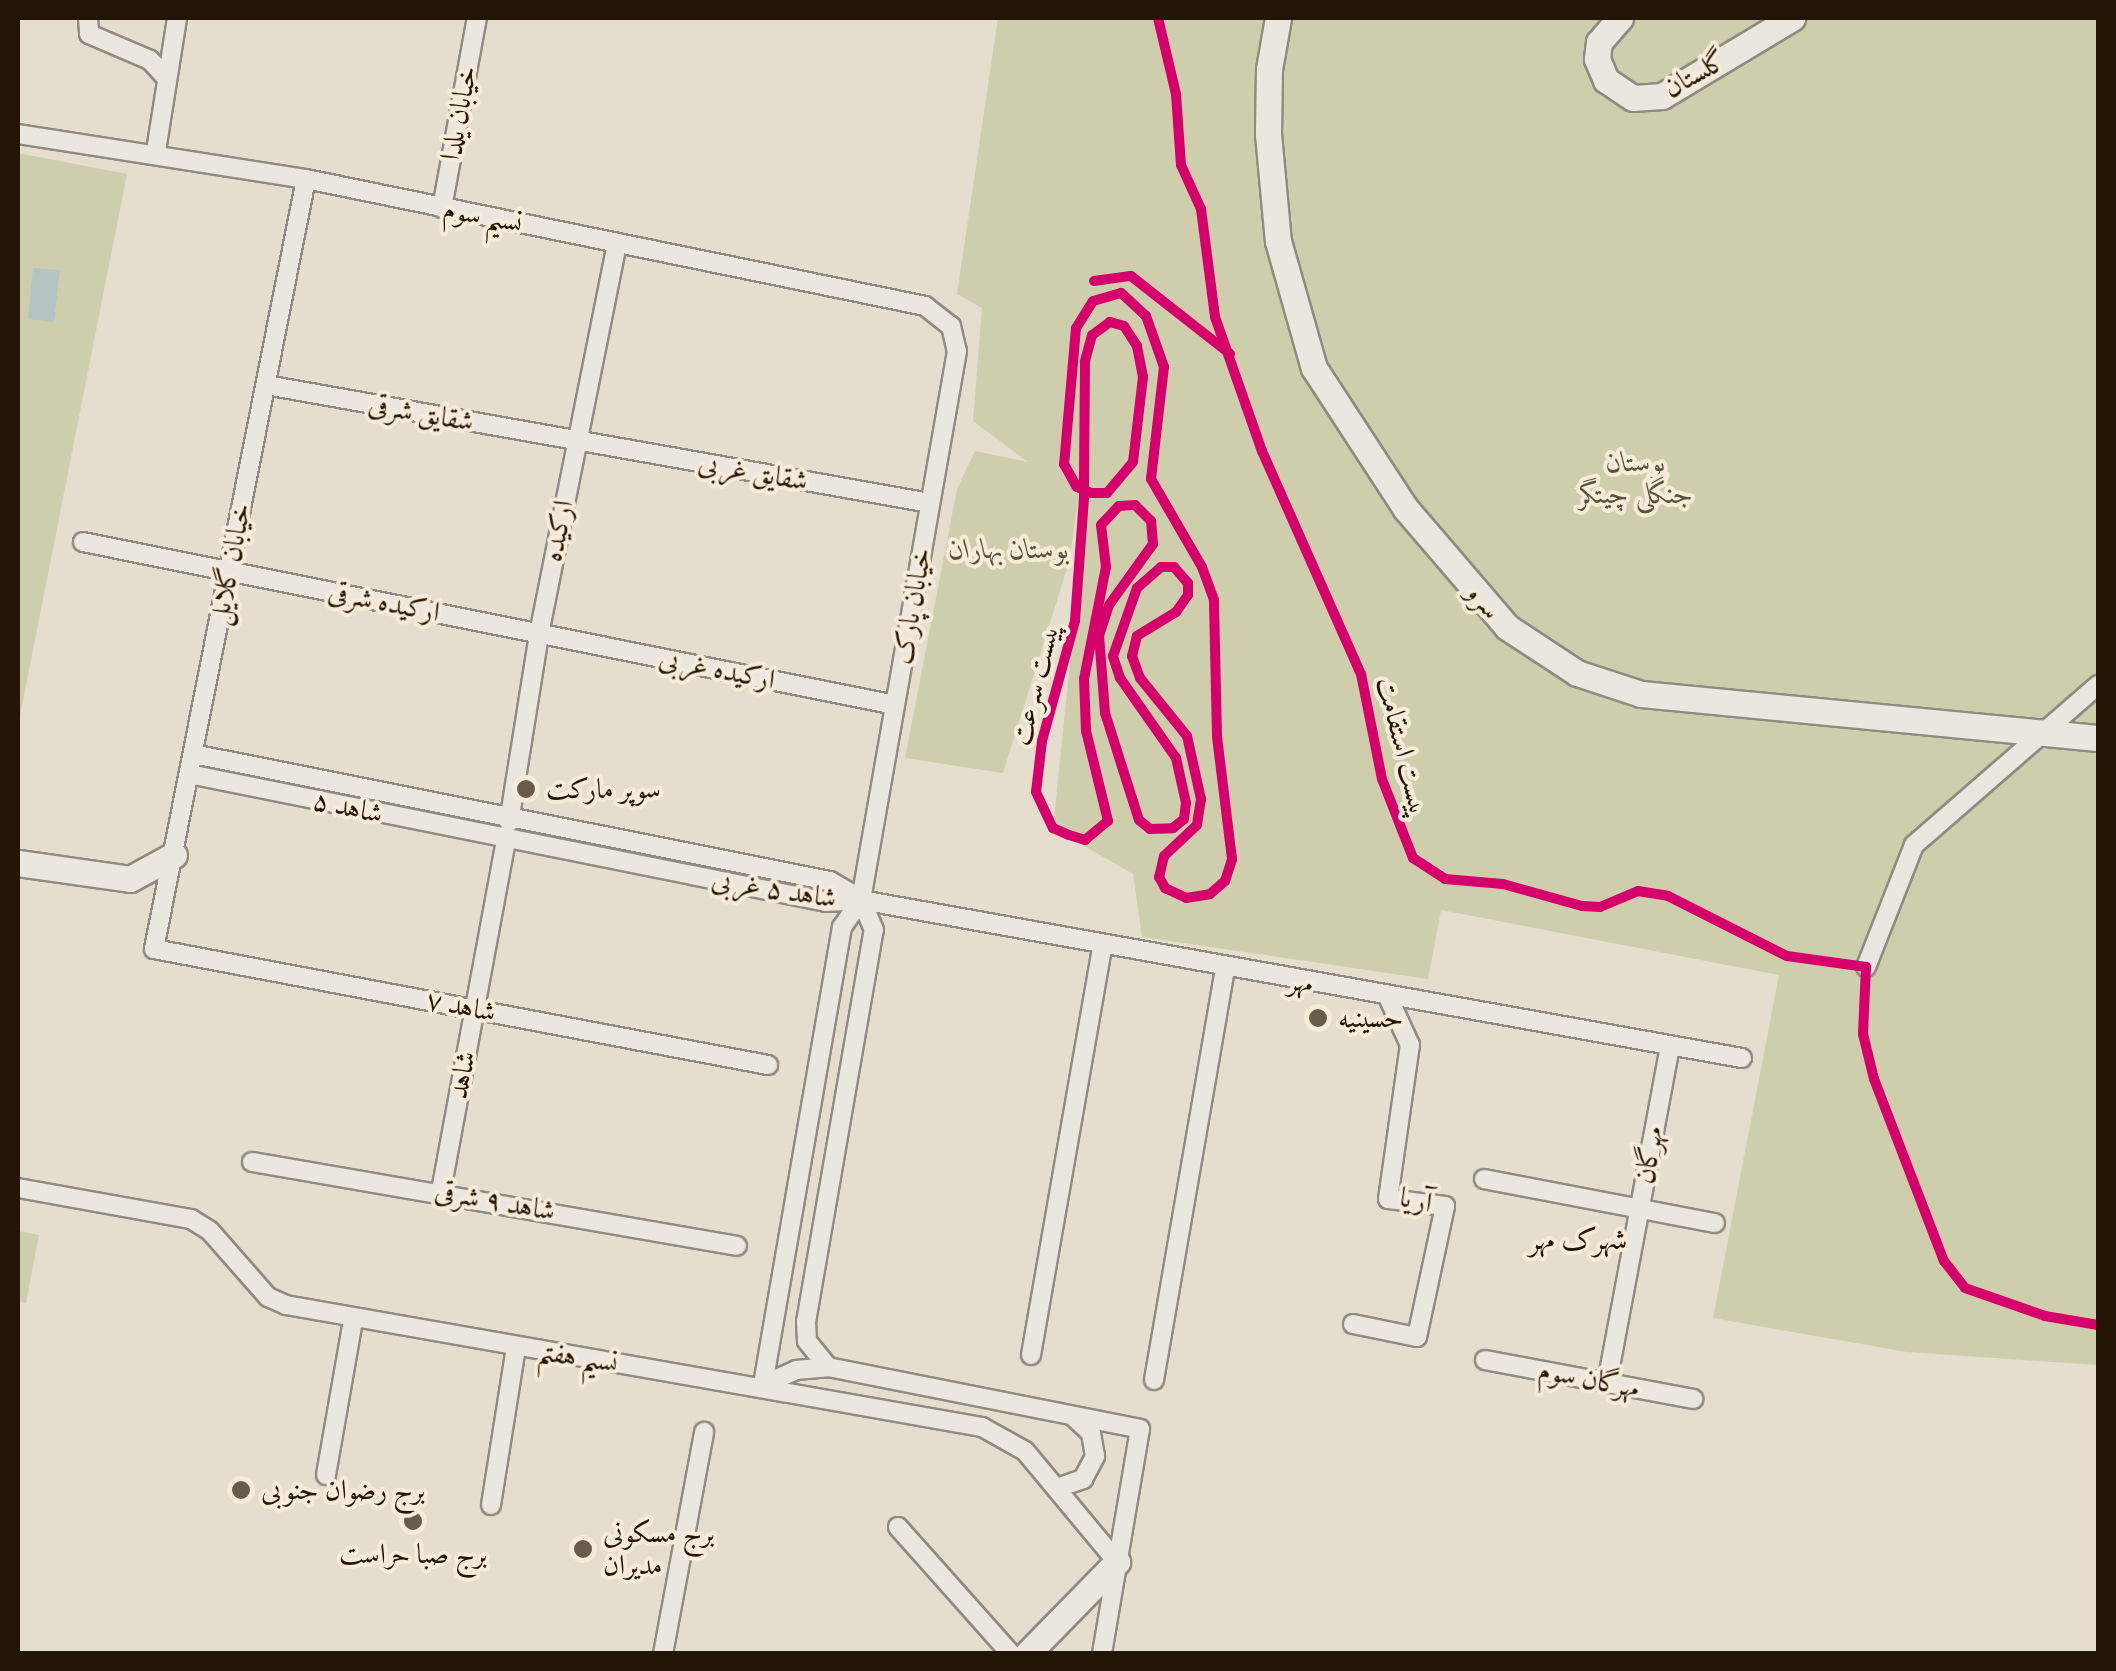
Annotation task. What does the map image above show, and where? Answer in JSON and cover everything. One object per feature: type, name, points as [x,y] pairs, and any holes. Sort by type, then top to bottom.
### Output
[{"type":"street","points":[[88,18],[89,34],[150,60],[167,79]]},
{"type":"street","points":[[156,152],[177,18]]},
{"type":"street","name":"خیابان یلدا","points":[[442,208],[477,18]]},
{"type":"street","name":"سرو","points":[[1278,18],[1268,69],[1268,134],[1278,241],[1314,368],[1406,510],[1507,628],[1577,673],[1641,694],[2098,738]]},
{"type":"street","name":"گلستان","points":[[1620,18],[1599,42],[1597,58],[1606,80],[1633,98],[1662,96],[1792,18]]},
{"type":"street","name":"نسیم سوم","points":[[18,134],[156,152],[306,178],[925,306],[944,316]]},
{"type":"street","name":"خیابان گلایل","points":[[154,949],[306,178]]},
{"type":"street","name":"ارکیده","points":[[508,831],[539,634],[617,243]]},
{"type":"street","name":"خیابان پارک","points":[[763,1385],[842,927],[861,900],[957,351],[944,316]]},
{"type":"street","name":"شقایق شرقی","points":[[266,384],[576,441]]},
{"type":"street","name":"شقایق غربی","points":[[576,441],[930,503]]},
{"type":"street","points":[[83,542],[229,571]]},
{"type":"street","name":"ارکیده شرقی","points":[[229,571],[539,634]]},
{"type":"street","name":"ارکیده غربی","points":[[539,634],[895,705]]},
{"type":"street","points":[[1866,967],[1914,845],[2098,685]]},
{"type":"street","name":"شاهد ۵","points":[[193,754],[508,831]]},
{"type":"street","name":"شاهد ۵","points":[[189,774],[508,831]]},
{"type":"street","name":"شاهد ۵ غربی","points":[[508,831],[826,902],[861,900]]},
{"type":"street","name":"شاهد","points":[[441,1191],[508,831]]},
{"type":"street","points":[[18,863],[130,879],[174,855]]},
{"type":"street","name":"خیابان پارک","points":[[828,1368],[806,1341],[806,1322],[874,930],[861,900]]},
{"type":"street","name":"مهر","points":[[861,900],[1742,1058]]},
{"type":"street","points":[[1032,1355],[1103,944]]},
{"type":"street","name":"شاهد ۷","points":[[154,949],[768,1065]]},
{"type":"street","points":[[1154,1380],[1225,968]]},
{"type":"street","name":"آریا","points":[[1352,1324],[1418,1338],[1445,1206],[1388,1199],[1410,1045],[1388,997]]},
{"type":"street","name":"مهرگان","points":[[1607,1383],[1670,1046]]},
{"type":"street","name":"شاهد ۹ شرقی","points":[[252,1162],[441,1191],[737,1246]]},
{"type":"street","points":[[1484,1179],[1715,1223]]},
{"type":"street","name":"نسیم هفتم","points":[[18,1188],[191,1219],[210,1231],[268,1297],[352,1320],[763,1385],[982,1427],[1024,1451],[1117,1562]]},
{"type":"street","points":[[326,1475],[352,1320]]},
{"type":"street","points":[[491,1505],[516,1347]]},
{"type":"street","name":"مهرگان سوم","points":[[1485,1360],[1693,1399]]},
{"type":"street","points":[[763,1385],[796,1370],[828,1368],[1140,1430],[1102,1654]]},
{"type":"street","points":[[1057,1488],[1082,1479],[1095,1456],[1091,1433],[1074,1417]]},
{"type":"street","points":[[663,1654],[704,1432]]},
{"type":"street","points":[[898,1527],[1010,1654]]},
{"type":"street","points":[[1027,1654],[1117,1562]]},
{"type":"green space","name":"بوستان جنگلی چیتگر","points":[[998,18],[2098,18],[2098,1365],[1907,1352],[1713,1318],[1779,975],[1441,910],[1428,979],[1142,937],[1133,874],[1053,828],[1084,526],[1078,501],[1069,562],[1003,773],[905,758],[957,489],[975,451],[1028,462],[973,421],[982,308],[957,294]]},
{"type":"green space","points":[[18,153],[127,174],[18,726]]},
{"type":"green space","points":[[18,1231],[39,1235],[26,1303],[18,1301]]},
{"type":"shaded area","points":[[33,268],[60,270],[54,322],[28,319]]},
{"type":"cycle path","name":"پیست استقامت","points":[[1158,18],[1176,94],[1181,165],[1201,209],[1215,317],[1262,451],[1361,674],[1382,779],[1413,858],[1445,879],[1503,884],[1582,906],[1600,907],[1638,891],[1668,896],[1787,956],[1866,967],[1863,1034],[1874,1079],[1944,1261],[1965,1288],[2045,1316],[2098,1325]]},
{"type":"cycle path","points":[[1094,281],[1131,276],[1230,354]]},
{"type":"cycle path","name":"پیست سرعت","points":[[1084,498],[1075,621],[1042,741],[1036,792],[1053,828],[1069,835],[1085,840],[1108,821],[1086,731],[1084,679],[1106,567],[1101,525],[1119,506],[1135,505],[1151,521],[1153,544],[1109,605],[1099,635],[1105,713],[1139,820],[1150,829],[1173,828],[1184,819],[1186,803],[1176,758],[1120,678],[1113,656],[1137,588],[1161,567],[1174,567],[1188,583],[1188,595],[1176,612],[1137,636],[1132,656],[1140,678],[1187,736],[1201,799],[1197,825],[1164,856],[1159,877],[1165,888],[1186,898],[1210,894],[1225,881],[1232,859],[1217,736],[1214,600],[1202,567],[1151,479],[1164,367],[1146,316],[1121,293],[1093,301],[1076,328],[1064,464],[1077,487],[1091,493],[1107,493],[1133,462],[1143,377],[1137,346],[1124,326],[1110,322],[1092,335],[1085,362],[1084,477],[1084,498]]},
{"type":"place","name":"سوپر مارکت","points":[[526,789]]},
{"type":"place","name":"حسینیه","points":[[1318,1018]]},
{"type":"place","name":"برج رضوان جنوبی","points":[[241,1490]]},
{"type":"place","name":"برج صبا حراست","points":[[413,1521]]},
{"type":"place","name":"برج مسکونی مدیران","points":[[583,1549]]},
{"type":"district","name":"شهرک مهر","points":[[1578,1239]]},
{"type":"park label","name":"بوستان بهاران","points":[[1009,549]]}]
